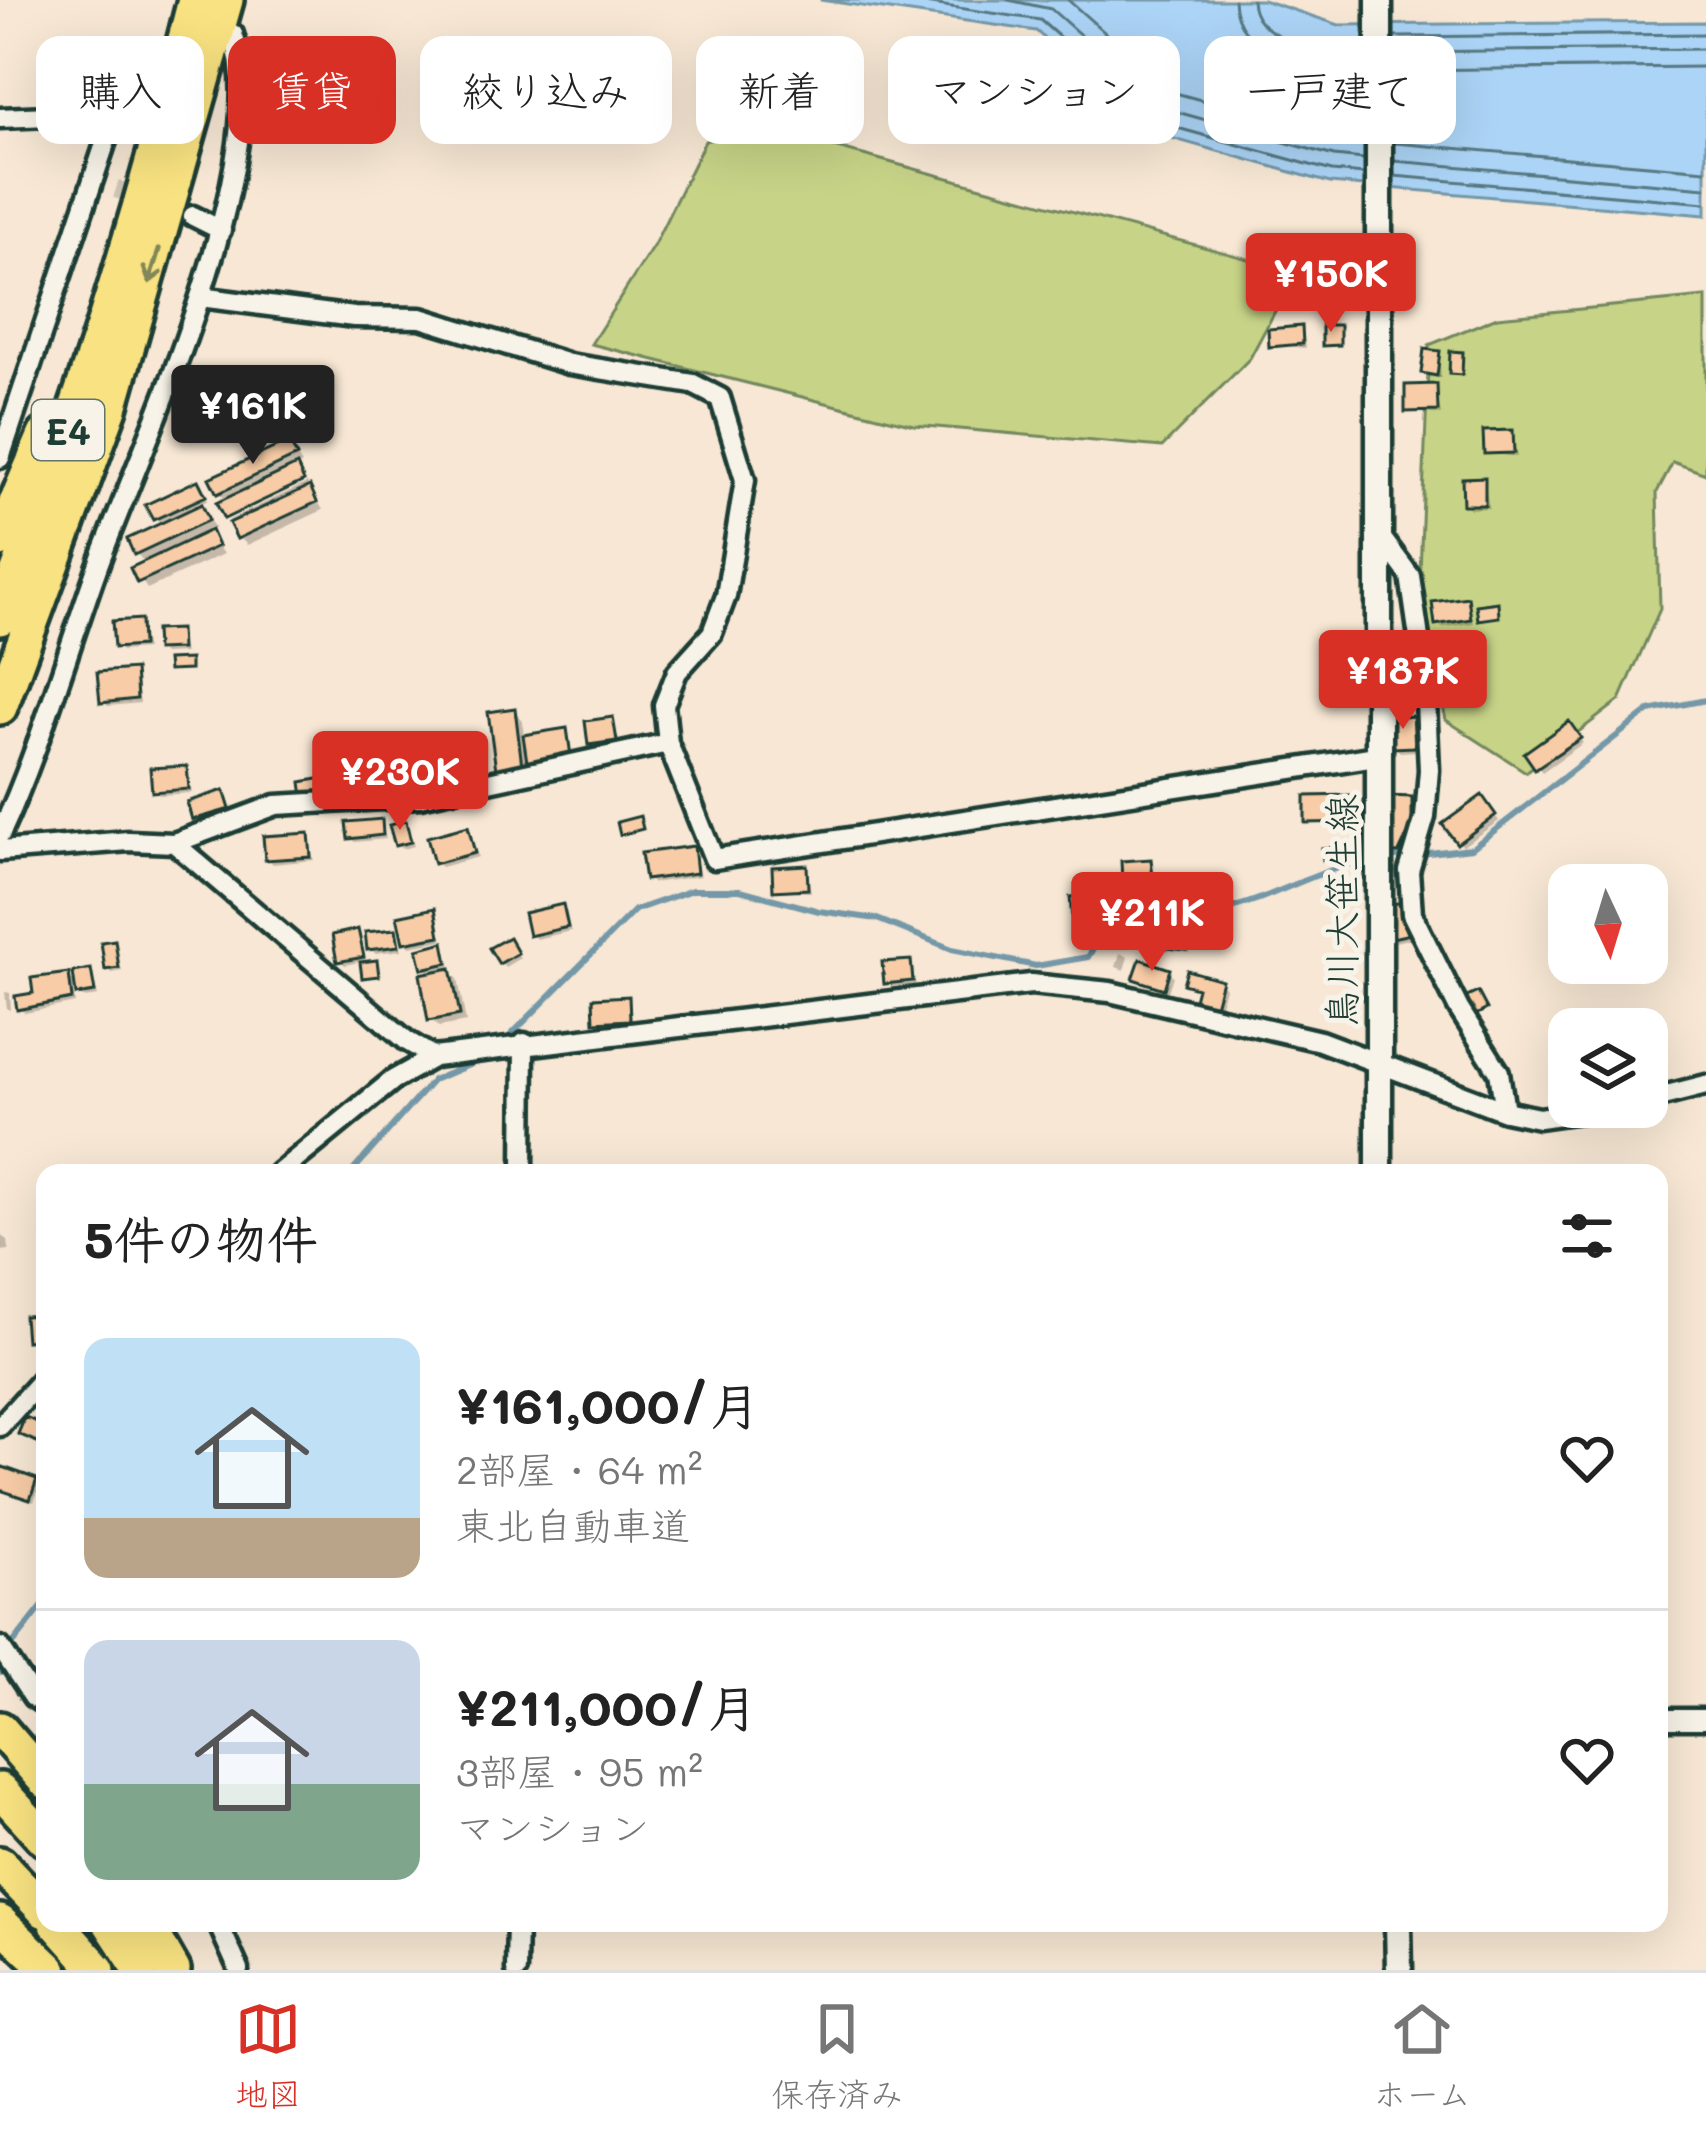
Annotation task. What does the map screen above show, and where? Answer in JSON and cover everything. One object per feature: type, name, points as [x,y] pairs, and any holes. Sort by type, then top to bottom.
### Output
[{"type":"highway","name":"E4","points":[[191,36],[195,0]]},
{"type":"highway","name":"E4","points":[[204,56],[226,0]]},
{"type":"highway","name":"E4","points":[[0,618],[130,241],[169,144]]},
{"type":"highway","name":"E4","points":[[0,706],[110,408],[175,144]]},
{"type":"highway","points":[[0,540],[130,241]]},
{"type":"highway","points":[[0,1729],[36,1769]]},
{"type":"highway","points":[[2,1792],[36,1830]]},
{"type":"highway","points":[[0,1864],[36,1902]]},
{"type":"highway","points":[[0,1922],[50,1970]]},
{"type":"highway","points":[[64,1932],[98,1970]]},
{"type":"highway","points":[[116,1932],[142,1970]]},
{"type":"highway","points":[[151,1932],[172,1970]]},
{"type":"street","name":"鳥川大笹生線","points":[[1379,0],[1379,1164]]},
{"type":"street","points":[[0,835],[200,296],[220,230],[239,103],[233,34]]},
{"type":"street","points":[[0,118],[92,118],[107,138],[0,458]]},
{"type":"street","points":[[94,182],[116,189]]},
{"type":"street","points":[[193,216],[220,230]]},
{"type":"street","points":[[200,296],[296,312],[421,318],[569,364],[693,384],[720,398],[745,480],[721,616],[667,687],[668,743],[714,859],[1376,756]]},
{"type":"street","points":[[1378,533],[1410,576],[1425,679],[1429,770],[1425,817],[1409,871],[1412,914],[1459,1009],[1499,1072],[1505,1111]]},
{"type":"street","points":[[0,850],[129,841],[174,843],[276,805],[420,797],[668,743]]},
{"type":"street","points":[[174,843],[407,1041],[434,1057]]},
{"type":"street","points":[[290,1164],[393,1080],[434,1057],[1030,984],[1110,992],[1320,1041],[1505,1111],[1548,1117]]},
{"type":"street","points":[[518,1044],[523,1164]]},
{"type":"street","points":[[1668,1095],[1706,1085]]},
{"type":"street","points":[[0,1426],[36,1386]]},
{"type":"street","points":[[0,1647],[36,1699]]},
{"type":"street","points":[[1668,1719],[1706,1719]]},
{"type":"street","points":[[222,1932],[238,1970]]},
{"type":"street","points":[[516,1970],[517,1932]]},
{"type":"street","points":[[1398,1932],[1399,1970]]},
{"type":"green space","points":[[704,144],[823,144],[1296,272],[1250,358],[1162,447],[914,425],[591,344],[654,245]]},
{"type":"green space","points":[[1706,297],[1706,474],[1673,462],[1657,492],[1660,609],[1620,700],[1526,772],[1446,720],[1419,598],[1429,345],[1497,317]]},
{"type":"water","points":[[820,0],[1263,0],[1339,25],[1706,22],[1706,215],[1330,183],[1180,140],[1180,36],[1042,36],[1036,31]]},
{"type":"building","points":[[1322,325],[1340,325],[1340,345],[1322,346]]},
{"type":"building","points":[[1302,326],[1303,344],[1269,347],[1268,329]]},
{"type":"building","points":[[1424,349],[1440,351],[1437,376],[1421,373]]},
{"type":"building","points":[[1450,351],[1463,352],[1462,375],[1449,374]]},
{"type":"building","points":[[1437,384],[1438,411],[1405,412],[1405,385]]},
{"type":"building","points":[[1513,430],[1514,453],[1484,454],[1483,431]]},
{"type":"building","points":[[289,441],[297,456],[217,494],[209,478]]},
{"type":"building","points":[[297,465],[304,481],[224,519],[216,503]]},
{"type":"building","points":[[1485,477],[1485,505],[1463,505],[1462,478]]},
{"type":"building","points":[[198,480],[206,496],[153,520],[145,505]]},
{"type":"building","points":[[310,486],[317,502],[237,539],[229,523]]},
{"type":"building","points":[[202,504],[209,520],[134,555],[127,539]]},
{"type":"building","points":[[211,530],[218,546],[137,583],[130,568]]},
{"type":"building","points":[[1468,597],[1471,619],[1435,625],[1432,602]]},
{"type":"building","points":[[1498,602],[1499,617],[1478,620],[1476,605]]},
{"type":"building","points":[[141,619],[142,646],[114,648],[112,621]]},
{"type":"building","points":[[180,629],[181,649],[156,650],[155,630]]},
{"type":"building","points":[[190,659],[190,670],[168,671],[167,660]]},
{"type":"building","points":[[135,669],[137,699],[100,703],[97,672]]},
{"type":"building","points":[[515,708],[522,766],[496,770],[488,712]]},
{"type":"building","points":[[1413,716],[1415,747],[1392,748],[1391,718]]},
{"type":"building","points":[[613,717],[617,741],[588,745],[585,721]]},
{"type":"building","points":[[1569,721],[1581,738],[1535,769],[1524,753]]},
{"type":"building","points":[[567,728],[571,756],[527,762],[523,735]]},
{"type":"building","points":[[476,735],[478,766],[424,770],[421,740]]},
{"type":"building","points":[[361,756],[369,784],[339,792],[332,764]]},
{"type":"building","points":[[187,766],[189,789],[152,792],[150,768]]},
{"type":"building","points":[[323,778],[325,793],[303,797],[301,782]]},
{"type":"building","points":[[224,790],[230,809],[192,820],[187,802]]},
{"type":"building","points":[[1354,795],[1355,822],[1305,823],[1305,796]]},
{"type":"building","points":[[1482,795],[1496,815],[1457,844],[1442,824]]},
{"type":"building","points":[[1386,796],[1412,797],[1412,825],[1399,853],[1385,852]]},
{"type":"building","points":[[640,816],[643,829],[620,835],[617,822]]},
{"type":"building","points":[[382,819],[383,835],[348,839],[346,822]]},
{"type":"building","points":[[406,821],[411,842],[395,846],[389,825]]},
{"type":"building","points":[[468,826],[475,853],[434,864],[427,837]]},
{"type":"building","points":[[309,833],[311,857],[265,860],[263,836]]},
{"type":"building","points":[[694,846],[697,873],[645,880],[641,853]]},
{"type":"building","points":[[1355,846],[1355,858],[1323,860],[1322,848]]},
{"type":"building","points":[[1151,859],[1153,877],[1122,880],[1121,861]]},
{"type":"building","points":[[807,865],[808,889],[773,891],[772,867]]},
{"type":"building","points":[[1095,894],[1097,916],[1072,919],[1070,897]]},
{"type":"building","points":[[1403,902],[1410,934],[1388,939],[1381,906]]},
{"type":"building","points":[[563,904],[568,927],[529,936],[524,913]]},
{"type":"building","points":[[435,908],[440,936],[403,943],[397,916]]},
{"type":"building","points":[[1152,921],[1190,926],[1187,950],[1149,946]]},
{"type":"building","points":[[358,929],[364,957],[337,962],[332,935]]},
{"type":"building","points":[[396,929],[399,946],[367,950],[365,932]]},
{"type":"building","points":[[509,937],[518,953],[499,964],[489,948]]},
{"type":"building","points":[[115,940],[119,968],[105,970],[101,942]]},
{"type":"building","points":[[444,942],[448,963],[422,969],[417,949]]},
{"type":"building","points":[[1140,959],[1170,969],[1164,989],[1133,979]]},
{"type":"building","points":[[377,960],[379,976],[362,978],[360,962]]},
{"type":"building","points":[[911,960],[913,981],[884,984],[882,962]]},
{"type":"building","points":[[451,968],[460,1015],[428,1021],[420,974]]},
{"type":"building","points":[[91,969],[95,992],[76,995],[73,972]]},
{"type":"building","points":[[1187,970],[1222,980],[1215,1006],[1194,1000],[1197,988],[1183,984]]},
{"type":"building","points":[[69,973],[72,999],[17,1010],[15,996],[33,993],[31,978]]},
{"type":"building","points":[[1478,992],[1487,1009],[1474,1016],[1465,998]]},
{"type":"building","points":[[629,996],[630,1020],[594,1022],[593,998]]},
{"type":"building","points":[[36,1315],[36,1340],[26,1341],[24,1316]]},
{"type":"building","points":[[25,1417],[36,1421],[36,1442],[18,1434]]},
{"type":"building","points":[[0,1466],[36,1479],[30,1500],[0,1490]]},
{"type":"waterway","points":[[1386,858],[1472,848],[1649,711],[1706,700]]},
{"type":"waterway","points":[[500,1046],[635,910],[692,890],[740,890],[819,911],[877,919],[952,949],[1036,966],[1088,957],[1113,916],[1133,899],[1155,897],[1193,911],[1213,912],[1373,860]]},
{"type":"waterway","points":[[359,1164],[433,1080],[486,1058]]},
{"type":"waterway","points":[[0,1673],[13,1644],[36,1615]]},
{"type":"tunnel","points":[[116,189],[149,200]]}]
